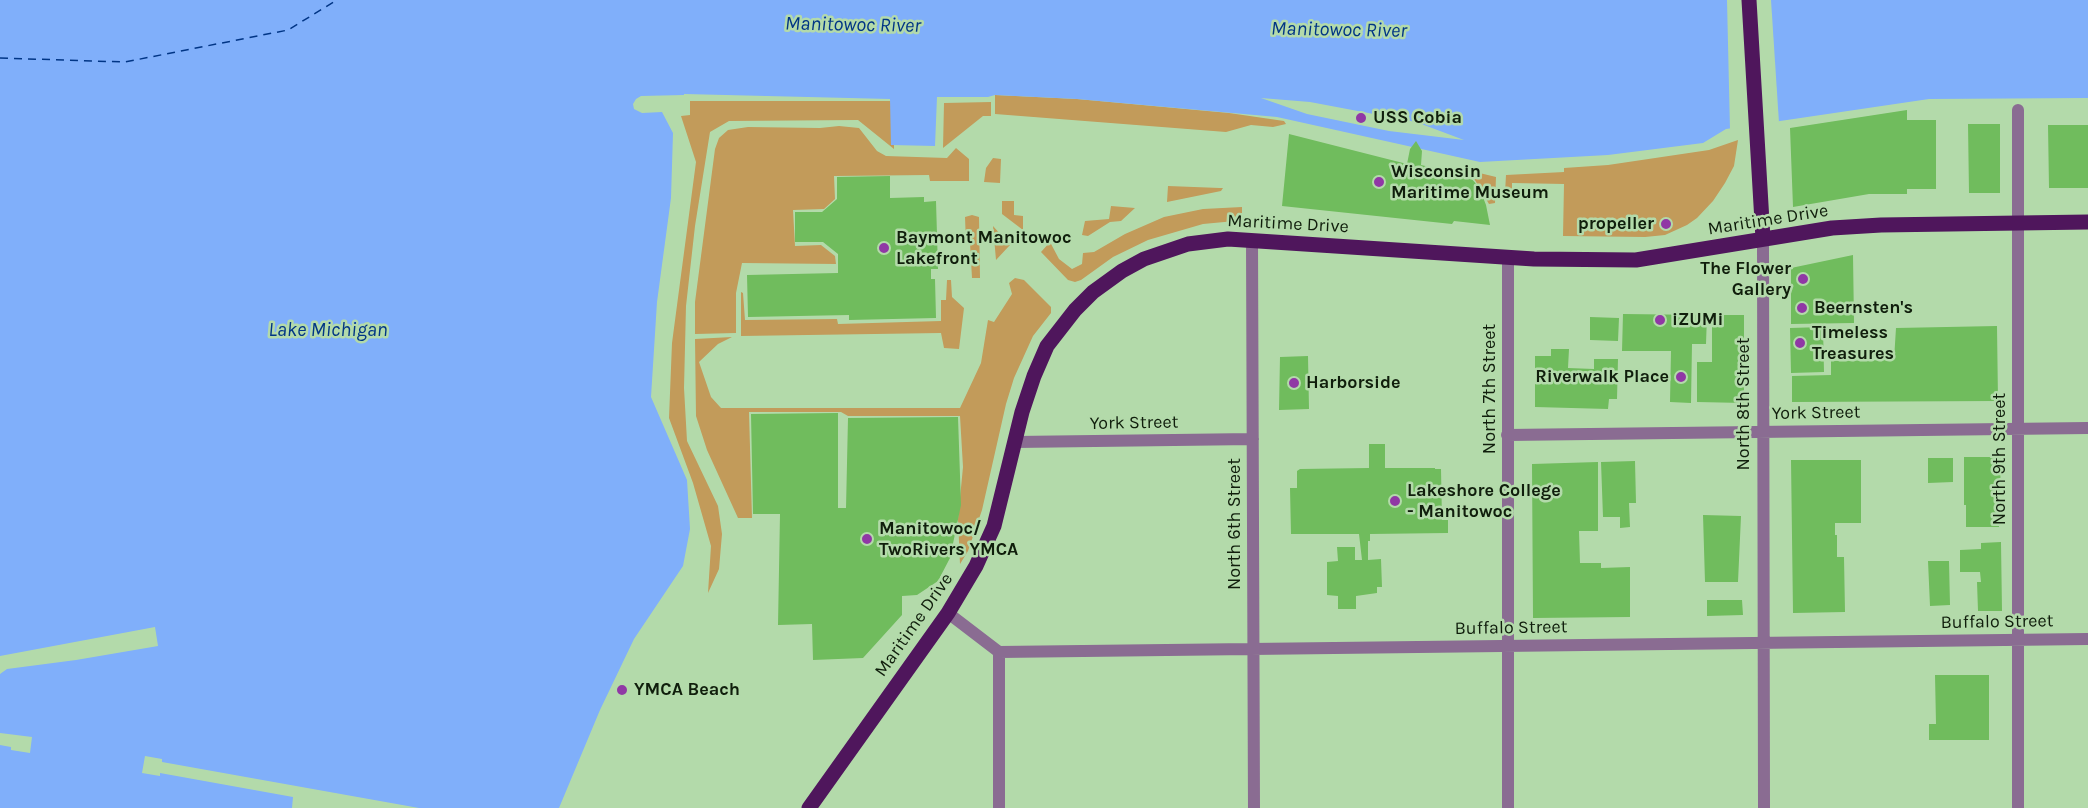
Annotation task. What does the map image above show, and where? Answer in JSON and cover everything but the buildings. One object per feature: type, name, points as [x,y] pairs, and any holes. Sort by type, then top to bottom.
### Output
[{"type":"main road","name":"North 8th Street","points":[[1749,0],[1763,239]]},
{"type":"main road","name":"Maritime Drive","points":[[809,808],[948,613],[976,566],[994,526],[1034,376],[1047,346],[1075,310],[1101,285],[1133,264],[1178,247],[1218,240],[1252,240],[1508,257],[1636,260],[1832,228],[1870,225],[2088,222]]},
{"type":"street","name":"North 9th Street","points":[[2018,110],[2018,808]]},
{"type":"street","name":"North 8th Street","points":[[1763,239],[1764,808]]},
{"type":"street","name":"North 6th Street","points":[[1252,240],[1254,808]]},
{"type":"street","name":"North 7th Street","points":[[1508,257],[1508,808]]},
{"type":"street","name":"York Street","points":[[1508,435],[2088,429]]},
{"type":"street","name":"York Street","points":[[1015,442],[1253,440]]},
{"type":"street","points":[[948,613],[999,652],[999,808]]},
{"type":"street","name":"Buffalo Street","points":[[999,652],[2088,639]]},
{"type":"shaded area","points":[[995,95],[1077,99],[1229,113],[1284,121],[1286,124],[1273,127],[1251,125],[1226,132],[995,114]]},
{"type":"shaded area","points":[[690,101],[894,101],[894,149],[858,120],[729,121],[710,132],[695,226],[686,306],[684,388],[687,441],[718,506],[722,534],[719,569],[708,593],[711,546],[693,483],[669,418],[672,343],[696,162],[681,116],[690,115]]},
{"type":"shaded area","points":[[991,102],[991,116],[983,116],[943,148],[944,103]]},
{"type":"shaded area","points":[[839,126],[859,128],[877,151],[886,156],[947,158],[956,148],[969,159],[969,181],[930,181],[929,175],[834,176],[835,199],[824,209],[793,210],[795,246],[821,245],[835,256],[836,264],[742,263],[736,293],[736,333],[695,334],[695,302],[715,149],[719,138],[728,130],[748,127]]},
{"type":"shaded area","points":[[1738,140],[1734,166],[1713,201],[1697,218],[1665,235],[1645,237],[1563,236],[1564,184],[1512,183],[1512,197],[1505,193],[1506,175],[1564,172],[1564,168],[1608,165],[1709,150]]},
{"type":"shaded area","points":[[993,158],[1001,159],[1000,183],[984,182],[986,168]]},
{"type":"shaded area","points":[[1459,168],[1496,177],[1495,203],[1489,204],[1472,175],[1459,172]]},
{"type":"shaded area","points":[[1168,186],[1223,188],[1221,191],[1167,202]]},
{"type":"shaded area","points":[[1002,201],[1014,201],[1014,215],[1023,216],[1023,230],[1002,214]]},
{"type":"shaded area","points":[[1111,206],[1135,208],[1121,221],[1110,222],[1088,236],[1082,235],[1085,221],[1109,219]]},
{"type":"shaded area","points":[[1242,207],[1242,213],[1237,214],[1235,221],[1203,224],[1148,240],[1113,257],[1075,282],[1068,280],[1041,252],[1050,242],[1059,259],[1072,269],[1082,264],[1083,253],[1094,252],[1125,234],[1164,217],[1203,209]]},
{"type":"shaded area","points":[[972,215],[979,217],[980,278],[972,278],[970,243],[966,243],[965,217]]},
{"type":"shaded area","points":[[993,226],[1010,245],[996,260]]},
{"type":"shaded area","points":[[1015,278],[1024,280],[1051,307],[1051,313],[1033,336],[1014,378],[982,510],[968,551],[960,564],[958,519],[963,467],[960,416],[848,416],[841,412],[749,412],[752,518],[738,518],[707,450],[696,416],[695,339],[732,337],[718,344],[699,362],[711,397],[721,408],[960,408],[981,363],[988,320],[994,322],[1012,294],[1009,283]]},
{"type":"shaded area","points":[[947,280],[951,280],[952,297],[964,308],[959,349],[944,348],[941,333],[741,336],[741,292],[743,293],[745,320],[837,319],[838,324],[941,321],[941,300],[946,300]]},
{"type":"water","name":"Lake Michigan","points":[[0,0],[2088,0],[2088,98],[1929,99],[1726,129],[1703,143],[1608,155],[1480,162],[1277,117],[1077,99],[995,95],[937,97],[935,146],[891,145],[890,99],[684,94],[641,96],[633,104],[634,109],[642,113],[662,112],[673,133],[671,198],[657,302],[651,397],[687,480],[690,529],[683,566],[634,639],[600,710],[559,808],[419,808],[162,762],[162,759],[145,756],[142,773],[160,776],[160,773],[293,797],[292,808],[0,808],[0,745],[11,747],[11,750],[30,753],[32,737],[0,733],[0,674],[7,669],[158,646],[155,627],[0,656]],"holes":[[[1261,98],[1310,102],[1416,122],[1464,140],[1389,131],[1307,114]]]},
{"type":"pier","points":[[1727,0],[1771,0],[1779,123],[1730,130]]},
{"type":"ferry route","points":[[0,58],[125,62],[288,30],[337,0]]},
{"type":"place","name":"USS Cobia","points":[[1361,118]]},
{"type":"place","name":"Wisconsin Maritime Museum","points":[[1379,182]]},
{"type":"place","name":"propeller","points":[[1666,224]]},
{"type":"place","name":"Baymont Manitowoc Lakefront","points":[[884,248]]},
{"type":"place","name":"The Flower Gallery","points":[[1803,279]]},
{"type":"place","name":"Beernsten's","points":[[1802,308]]},
{"type":"place","name":"iZUMi","points":[[1660,320]]},
{"type":"place","name":"Timeless Treasures","points":[[1800,343]]},
{"type":"place","name":"Riverwalk Place","points":[[1681,377]]},
{"type":"place","name":"Harborside","points":[[1294,383]]},
{"type":"place","name":"Lakeshore College - Manitowoc","points":[[1395,501]]},
{"type":"place","name":"Manitowoc/ TwoRivers YMCA","points":[[867,539]]},
{"type":"place","name":"YMCA Beach","points":[[622,690]]},
{"type":"water label","name":"Manitowoc River","points":[[853,25]]},
{"type":"water label","name":"Manitowoc River","points":[[1339,30]]}]
